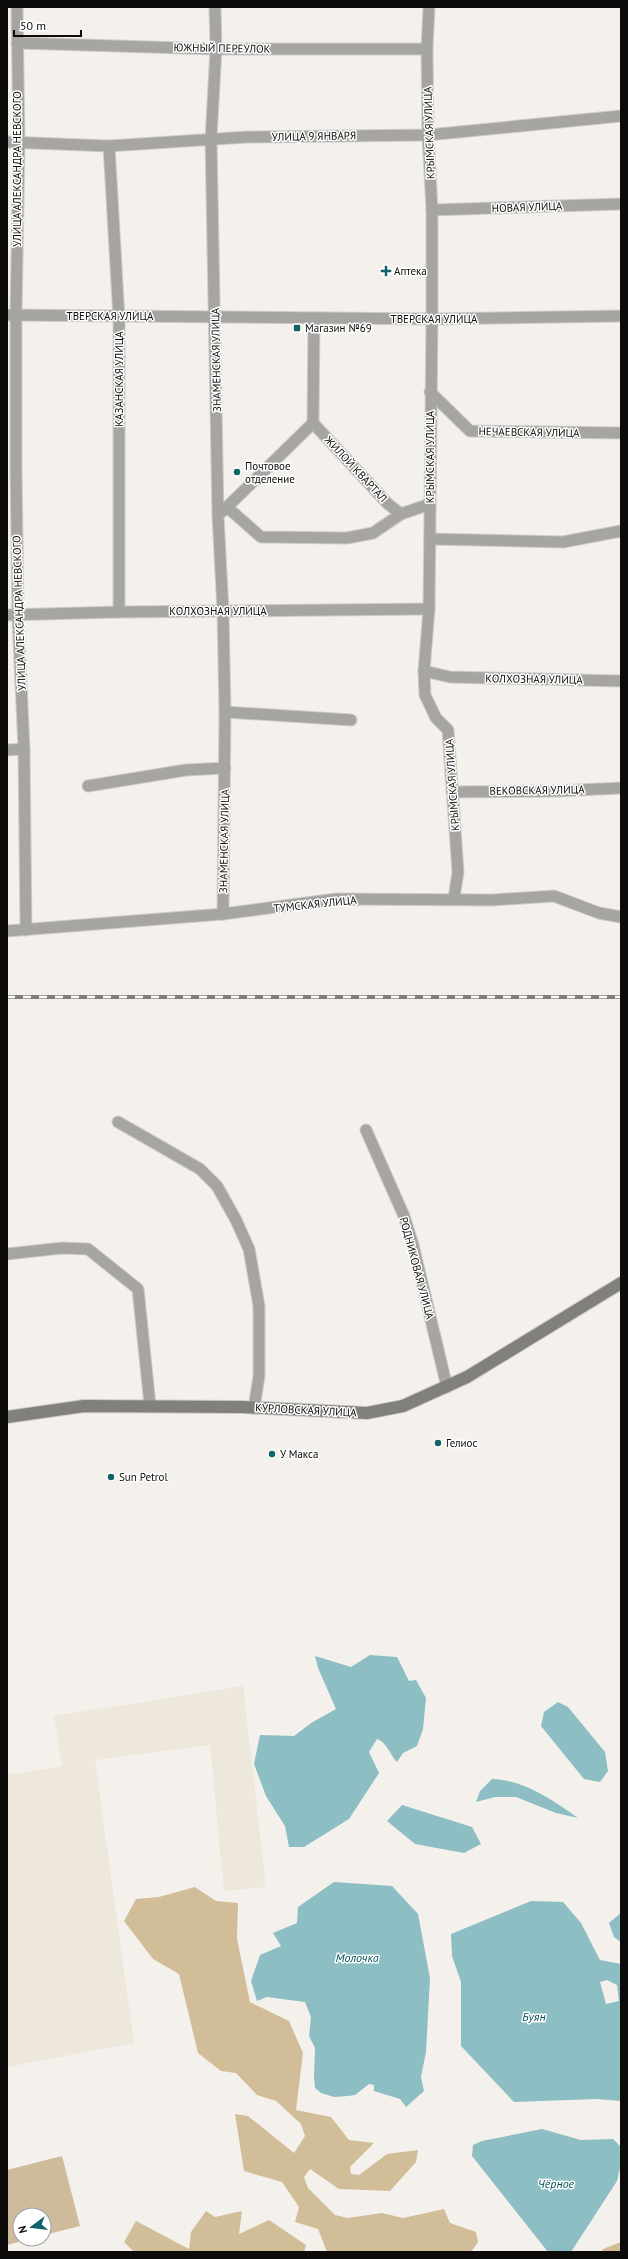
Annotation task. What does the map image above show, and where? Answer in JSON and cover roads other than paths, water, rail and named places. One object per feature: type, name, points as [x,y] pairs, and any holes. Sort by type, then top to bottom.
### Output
[{"type":"main road","name":"КУРЛОВСКАЯ УЛИЦА","points":[[7,1417],[69,1407],[150,1406],[254,1408],[367,1413],[403,1406],[467,1377],[621,1283]]},
{"type":"street","name":"УЛИЦА АЛЕКСАНДРА НЕВСКОГО","points":[[17,7],[19,143],[11,315],[13,616],[24,749],[26,930]]},
{"type":"street","name":"ЗНАМЕНСКАЯ УЛИЦА","points":[[215,7],[216,49],[211,139],[218,516],[223,611],[225,712],[223,914]]},
{"type":"street","name":"КРЫМСКАЯ УЛИЦА","points":[[429,7],[427,49],[428,135],[432,210],[432,319],[430,392],[429,609],[424,671],[425,695],[436,718],[448,730],[458,872],[454,898]]},
{"type":"street","name":"ЮЖНЫЙ ПЕРЕУЛОК","points":[[17,43],[216,49],[427,49]]},
{"type":"street","name":"УЛИЦА 9 ЯНВАРЯ","points":[[7,142],[108,146],[247,137],[428,135],[621,116]]},
{"type":"street","name":"КАЗАНСКАЯ УЛИЦА","points":[[108,146],[119,318],[119,612]]},
{"type":"street","name":"НОВАЯ УЛИЦА","points":[[432,210],[621,204]]},
{"type":"street","name":"ТВЕРСКАЯ УЛИЦА","points":[[11,315],[119,318],[215,316],[432,319],[621,316]]},
{"type":"street","points":[[218,516],[313,423],[314,318]]},
{"type":"street","name":"НЕЧАЕВСКАЯ УЛИЦА","points":[[430,392],[470,431],[621,433]]},
{"type":"street","name":"ЖИЛОЙ КВАРТАЛ","points":[[313,423],[388,504],[401,514]]},
{"type":"street","points":[[227,507],[261,537],[347,538],[373,533],[401,514],[430,504]]},
{"type":"street","points":[[430,539],[562,542],[621,531]]},
{"type":"street","name":"КОЛХОЗНАЯ УЛИЦА","points":[[13,616],[119,612],[429,609]]},
{"type":"street","name":"КОЛХОЗНАЯ УЛИЦА","points":[[424,671],[450,677],[621,681]]},
{"type":"street","points":[[225,712],[351,720]]},
{"type":"street","points":[[7,750],[24,749]]},
{"type":"street","points":[[88,786],[186,770],[225,768]]},
{"type":"street","name":"ВЕКОВСКАЯ УЛИЦА","points":[[452,792],[557,791],[621,788]]},
{"type":"street","name":"ТУМСКАЯ УЛИЦА","points":[[7,931],[223,914],[336,899],[454,898],[492,900],[554,896],[599,913],[621,917]]},
{"type":"street","points":[[118,1122],[200,1169],[217,1186],[236,1220],[249,1249],[259,1306],[259,1376],[254,1408]]},
{"type":"street","name":"РОДНИКОВАЯ УЛИЦА","points":[[366,1130],[406,1223],[447,1387]]},
{"type":"street","points":[[7,1254],[62,1248],[88,1249],[138,1289],[150,1406]]},
{"type":"water","points":[[370,1655],[397,1657],[409,1681],[416,1680],[426,1698],[423,1729],[417,1746],[403,1753],[397,1762],[384,1743],[377,1739],[369,1752],[379,1773],[349,1819],[304,1847],[289,1847],[285,1826],[266,1796],[254,1764],[260,1735],[294,1736],[311,1723],[336,1709],[318,1668],[315,1656],[351,1667]]},
{"type":"water","points":[[558,1702],[568,1707],[605,1752],[608,1771],[600,1782],[584,1779],[541,1726],[544,1712]]},
{"type":"water","points":[[492,1779],[504,1780],[526,1787],[548,1798],[578,1818],[556,1813],[516,1797],[495,1797],[476,1802],[480,1791]]},
{"type":"water","points":[[402,1805],[472,1827],[481,1844],[464,1853],[415,1844],[387,1821]]},
{"type":"water","name":"Молочка","points":[[334,1882],[392,1886],[418,1914],[430,1978],[426,2052],[421,2077],[424,2091],[406,2107],[400,2099],[374,2091],[374,2085],[369,2084],[355,2095],[334,2097],[321,2093],[315,2088],[315,2048],[309,2036],[311,2017],[305,2002],[267,1997],[257,2001],[251,1981],[260,1955],[281,1946],[273,1933],[297,1923],[298,1907]]},
{"type":"water","name":"Буян","points":[[531,1901],[563,1902],[581,1923],[600,1960],[621,1964],[621,2101],[596,2099],[514,2102],[461,2046],[461,1982],[452,1956],[451,1934]],"holes":[[[607,1980],[617,1985],[619,2001],[606,2004],[600,1982]]]},
{"type":"water","points":[[621,1913],[621,1942],[614,1937],[609,1923]]},
{"type":"water","name":"Чёрное","points":[[542,2129],[581,2140],[613,2139],[621,2147],[621,2164],[617,2181],[571,2252],[548,2252],[472,2156],[473,2145],[482,2141]]},
{"type":"railway","points":[[7,997],[621,997]]},
{"type":"place","name":"Аптека","points":[[386,271]]},
{"type":"place","name":"Магазин №69","points":[[297,328]]},
{"type":"place","name":"Почтовое отделение","points":[[237,472]]},
{"type":"place","name":"Гелиос","points":[[438,1443]]},
{"type":"place","name":"У Макса","points":[[272,1454]]},
{"type":"place","name":"Sun Petrol","points":[[111,1477]]}]
